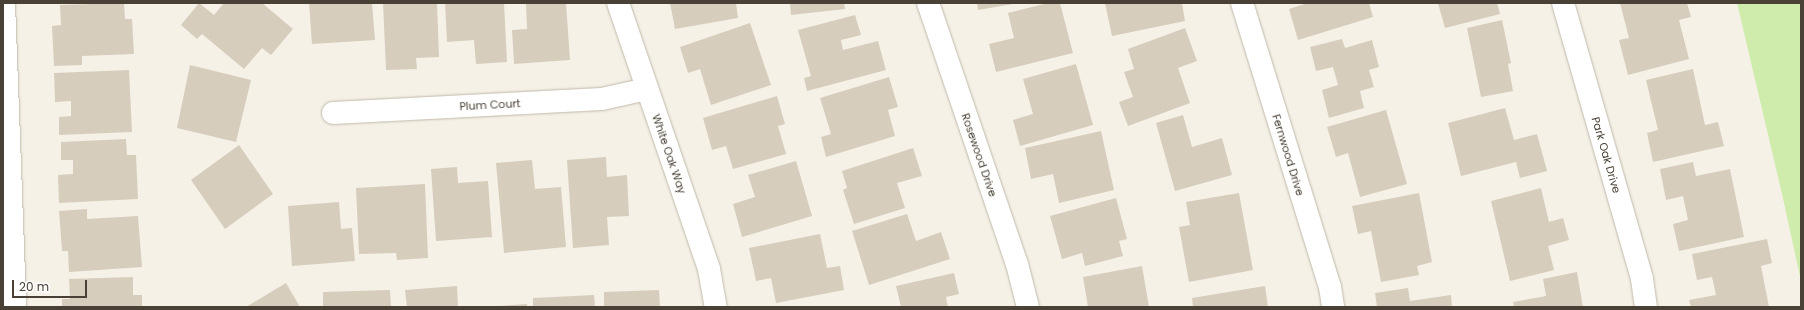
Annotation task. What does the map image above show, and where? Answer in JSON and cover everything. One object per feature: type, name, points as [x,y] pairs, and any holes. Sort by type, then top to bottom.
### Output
[{"type":"street","points":[[4,3],[15,307]]},
{"type":"street","name":"White Oak Way","points":[[618,3],[709,269],[716,307]]},
{"type":"street","name":"Rosewood Drive","points":[[928,3],[1017,264],[1028,307]]},
{"type":"street","name":"Fernwood Drive","points":[[1242,3],[1330,286],[1333,307]]},
{"type":"street","name":"Park Oak Drive","points":[[1562,3],[1642,279],[1646,307]]},
{"type":"street","name":"Plum Court","points":[[333,114],[602,99],[647,89]]},
{"type":"green space","points":[[1737,3],[1801,3],[1801,281],[1782,194]]},
{"type":"building","points":[[124,3],[125,19],[132,19],[134,54],[82,56],[82,65],[54,66],[52,26],[61,25],[60,5]]},
{"type":"building","points":[[199,3],[214,15],[224,3],[262,3],[293,29],[271,55],[262,48],[244,69],[202,34],[197,39],[181,25]]},
{"type":"building","points":[[309,3],[372,3],[375,40],[312,44]]},
{"type":"building","points":[[383,3],[437,3],[439,57],[416,58],[417,69],[386,70]]},
{"type":"building","points":[[445,3],[504,3],[507,62],[476,64],[474,40],[447,42]]},
{"type":"building","points":[[526,3],[566,3],[570,60],[514,64],[512,30],[527,29]]},
{"type":"building","points":[[670,3],[736,3],[738,18],[675,29]]},
{"type":"building","points":[[790,3],[844,3],[845,9],[791,15]]},
{"type":"building","points":[[977,3],[1013,3],[1013,4],[978,10]]},
{"type":"building","points":[[1048,3],[1060,3],[1073,53],[996,72],[989,44],[1014,38],[1008,13]]},
{"type":"building","points":[[1105,3],[1182,3],[1185,21],[1112,36]]},
{"type":"building","points":[[1308,3],[1369,3],[1373,17],[1298,40],[1289,9]]},
{"type":"building","points":[[1438,3],[1497,3],[1500,14],[1445,28]]},
{"type":"building","points":[[1620,3],[1687,3],[1691,17],[1679,20],[1689,59],[1628,75],[1619,40],[1629,38]]},
{"type":"building","points":[[855,15],[861,35],[841,40],[843,50],[878,41],[886,70],[807,91],[804,78],[811,76],[798,30]]},
{"type":"building","points":[[1502,20],[1511,63],[1508,64],[1513,91],[1481,97],[1467,28]]},
{"type":"building","points":[[750,23],[771,85],[711,105],[700,69],[688,73],[680,47]]},
{"type":"building","points":[[1185,28],[1197,61],[1178,68],[1190,103],[1128,126],[1119,102],[1133,97],[1124,72],[1134,69],[1128,49]]},
{"type":"building","points":[[1342,39],[1345,48],[1372,40],[1379,67],[1369,70],[1374,87],[1360,91],[1364,108],[1329,118],[1322,90],[1338,85],[1333,67],[1316,71],[1310,47]]},
{"type":"building","points":[[1076,64],[1093,125],[1020,146],[1013,120],[1033,114],[1023,79]]},
{"type":"building","points":[[190,65],[251,80],[236,142],[177,128]]},
{"type":"building","points":[[1693,69],[1705,125],[1718,122],[1724,146],[1653,162],[1647,133],[1658,130],[1646,80]]},
{"type":"building","points":[[129,70],[132,132],[59,135],[59,117],[71,116],[71,101],[55,102],[54,73]]},
{"type":"building","points":[[889,77],[898,107],[888,110],[895,136],[826,157],[821,137],[831,134],[820,98]]},
{"type":"building","points":[[777,96],[785,124],[778,126],[786,154],[733,169],[726,146],[712,150],[703,118]]},
{"type":"building","points":[[1505,108],[1514,140],[1537,134],[1547,171],[1520,178],[1516,162],[1461,176],[1448,123]]},
{"type":"building","points":[[1386,110],[1407,184],[1360,197],[1348,153],[1336,157],[1327,127]]},
{"type":"building","points":[[1183,115],[1192,147],[1222,138],[1232,175],[1175,191],[1156,123]]},
{"type":"building","points":[[1101,131],[1114,190],[1059,203],[1053,174],[1031,179],[1025,148]]},
{"type":"building","points":[[126,139],[127,155],[136,155],[138,199],[59,203],[58,175],[73,174],[73,160],[61,160],[61,142]]},
{"type":"building","points":[[239,145],[273,194],[225,229],[191,180]]},
{"type":"building","points":[[913,148],[922,176],[897,183],[905,208],[854,224],[843,190],[847,188],[842,171]]},
{"type":"building","points":[[606,157],[607,177],[627,175],[629,216],[607,217],[609,245],[573,248],[567,160]]},
{"type":"building","points":[[532,160],[535,189],[561,187],[566,247],[504,253],[496,163]]},
{"type":"building","points":[[796,161],[812,216],[742,237],[733,204],[755,197],[748,175]]},
{"type":"building","points":[[1693,162],[1696,176],[1730,169],[1744,237],[1679,251],[1673,224],[1688,220],[1683,196],[1666,200],[1660,169]]},
{"type":"building","points":[[457,167],[458,183],[488,181],[492,237],[436,241],[431,169]]},
{"type":"building","points":[[425,184],[428,258],[397,260],[396,253],[359,254],[356,188]]},
{"type":"building","points":[[1541,188],[1549,222],[1563,218],[1569,240],[1548,246],[1554,270],[1510,281],[1491,201]]},
{"type":"building","points":[[1239,193],[1253,270],[1189,282],[1179,227],[1190,225],[1186,202]]},
{"type":"building","points":[[1419,193],[1432,262],[1417,266],[1419,275],[1381,282],[1371,231],[1358,234],[1352,206]]},
{"type":"building","points":[[1116,198],[1127,239],[1119,241],[1123,256],[1085,266],[1082,253],[1062,259],[1050,216]]},
{"type":"building","points":[[339,202],[341,229],[352,228],[355,261],[292,266],[288,206]]},
{"type":"building","points":[[87,209],[87,219],[138,216],[142,267],[69,272],[68,251],[62,251],[59,211]]},
{"type":"building","points":[[907,214],[916,241],[941,232],[950,259],[869,285],[852,231]]},
{"type":"building","points":[[820,234],[827,268],[840,266],[844,290],[776,303],[771,278],[756,281],[749,248]]},
{"type":"building","points":[[1767,239],[1772,263],[1761,266],[1769,307],[1691,307],[1689,300],[1716,295],[1712,277],[1697,280],[1692,254]]},
{"type":"building","points":[[1142,266],[1149,307],[1088,307],[1083,277]]},
{"type":"building","points":[[1577,272],[1583,307],[1514,307],[1513,302],[1546,296],[1543,279]]},
{"type":"building","points":[[954,273],[959,294],[946,297],[948,307],[901,307],[896,286]]},
{"type":"building","points":[[133,277],[133,295],[142,295],[142,307],[62,307],[62,299],[70,299],[69,279]]},
{"type":"building","points":[[286,283],[300,307],[246,307]]},
{"type":"building","points":[[457,286],[458,307],[407,307],[405,290]]},
{"type":"building","points":[[1265,286],[1268,307],[1193,307],[1192,298]]},
{"type":"building","points":[[1408,288],[1410,301],[1451,295],[1452,307],[1377,307],[1375,293]]},
{"type":"building","points":[[390,290],[391,307],[323,307],[323,292]]},
{"type":"building","points":[[659,290],[660,307],[604,307],[604,292]]},
{"type":"building","points":[[594,295],[595,307],[533,307],[533,298]]},
{"type":"building","points":[[527,304],[527,307],[497,307],[497,306]]}]
